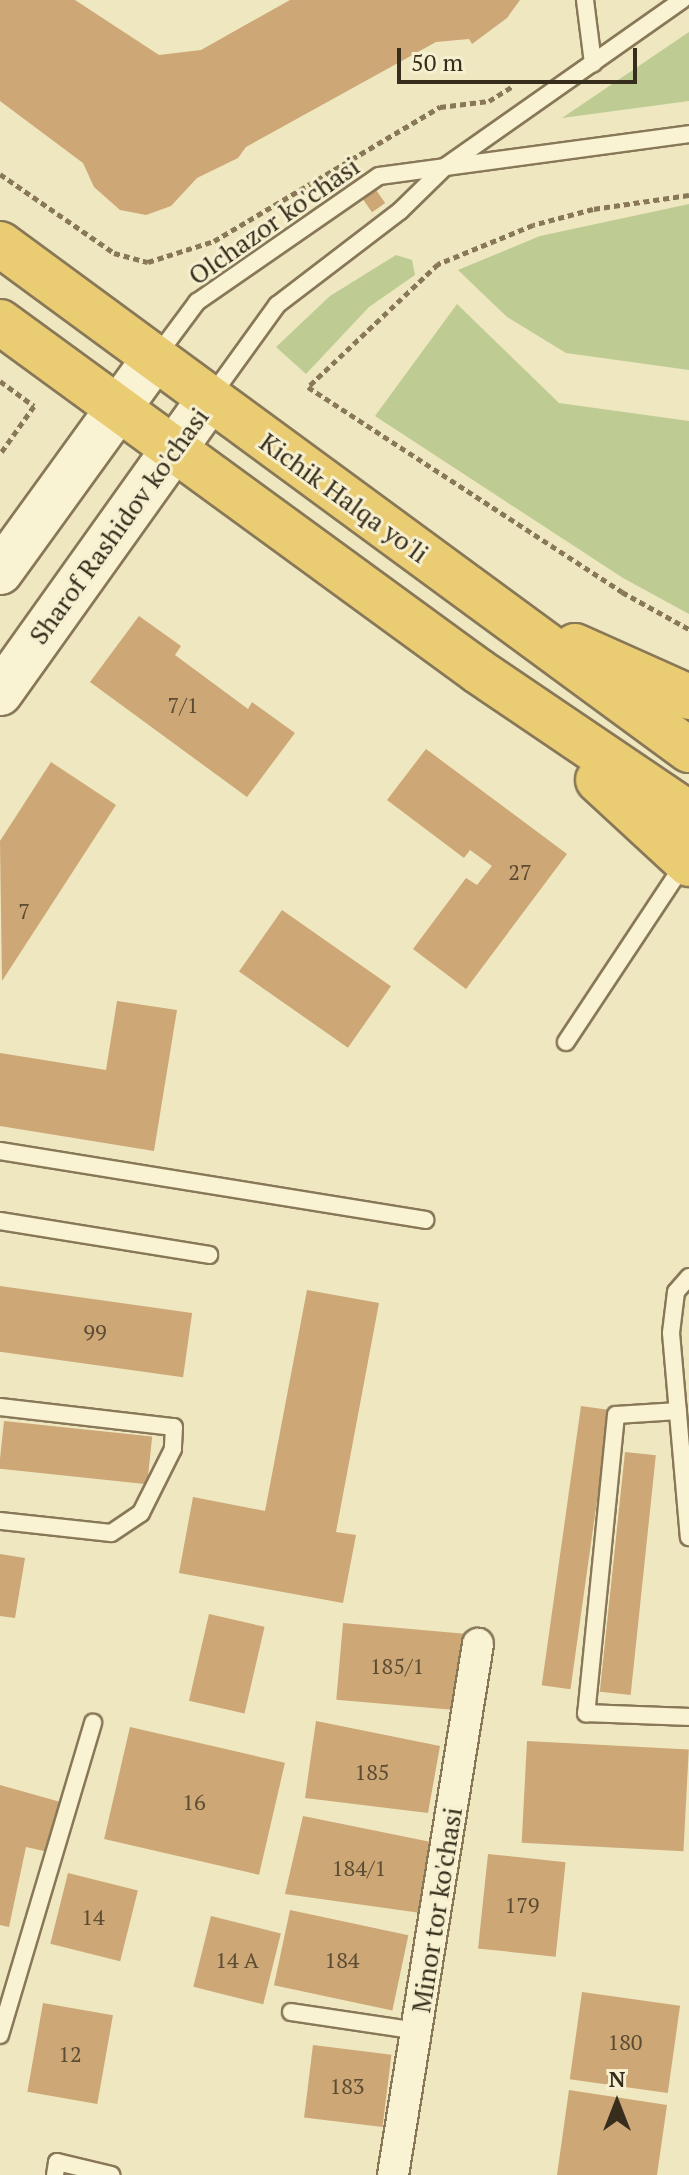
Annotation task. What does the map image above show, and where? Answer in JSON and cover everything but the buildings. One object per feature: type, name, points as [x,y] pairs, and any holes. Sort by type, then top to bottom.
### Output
[{"type":"highway","name":"Kichik Halqa yo'li","points":[[0,244],[689,750]]},
{"type":"highway","points":[[0,322],[478,671],[689,814]]},
{"type":"highway","points":[[500,612],[689,697]]},
{"type":"highway","points":[[478,671],[687,862]]},
{"type":"main road","points":[[0,572],[155,358]]},
{"type":"main road","name":"Sharof Rashidov ko'chasi","points":[[0,693],[210,399]]},
{"type":"street","name":"Minor tor ko'chasi","points":[[393,2175],[478,1644]]},
{"type":"lane","points":[[585,0],[593,63]]},
{"type":"lane","name":"Olchazor ko'chasi","points":[[210,399],[277,305],[400,211],[446,166],[682,0]]},
{"type":"lane","name":"Olchazor ko'chasi","points":[[155,358],[197,302],[379,176],[689,134]]},
{"type":"lane","points":[[566,1042],[687,862]]},
{"type":"lane","points":[[0,1151],[425,1220]]},
{"type":"lane","points":[[0,1221],[209,1255]]},
{"type":"lane","points":[[689,1277],[676,1292],[671,1333],[689,1537]]},
{"type":"lane","points":[[0,1407],[174,1427],[173,1449],[141,1513],[111,1533],[0,1521]]},
{"type":"lane","points":[[678,1411],[616,1415],[586,1713],[689,1717]]},
{"type":"lane","points":[[0,2035],[93,1723]]},
{"type":"lane","points":[[291,2012],[418,2031]]},
{"type":"lane","points":[[55,2175],[57,2162],[111,2175]]},
{"type":"path","points":[[0,174],[114,253],[148,262],[214,241],[440,107],[489,101],[527,77]]},
{"type":"path","points":[[689,195],[593,209],[533,225],[438,264],[308,387],[622,592],[689,629]]},
{"type":"path","points":[[0,381],[34,406],[0,454]]},
{"type":"green space","points":[[689,32],[689,101],[562,118]]},
{"type":"green space","points":[[689,204],[689,370],[566,353],[507,317],[458,270],[540,236]]},
{"type":"green space","points":[[396,255],[412,260],[415,275],[369,307],[306,374],[276,347],[330,296]]},
{"type":"green space","points":[[457,304],[559,403],[689,421],[689,614],[623,578],[375,416]]}]
